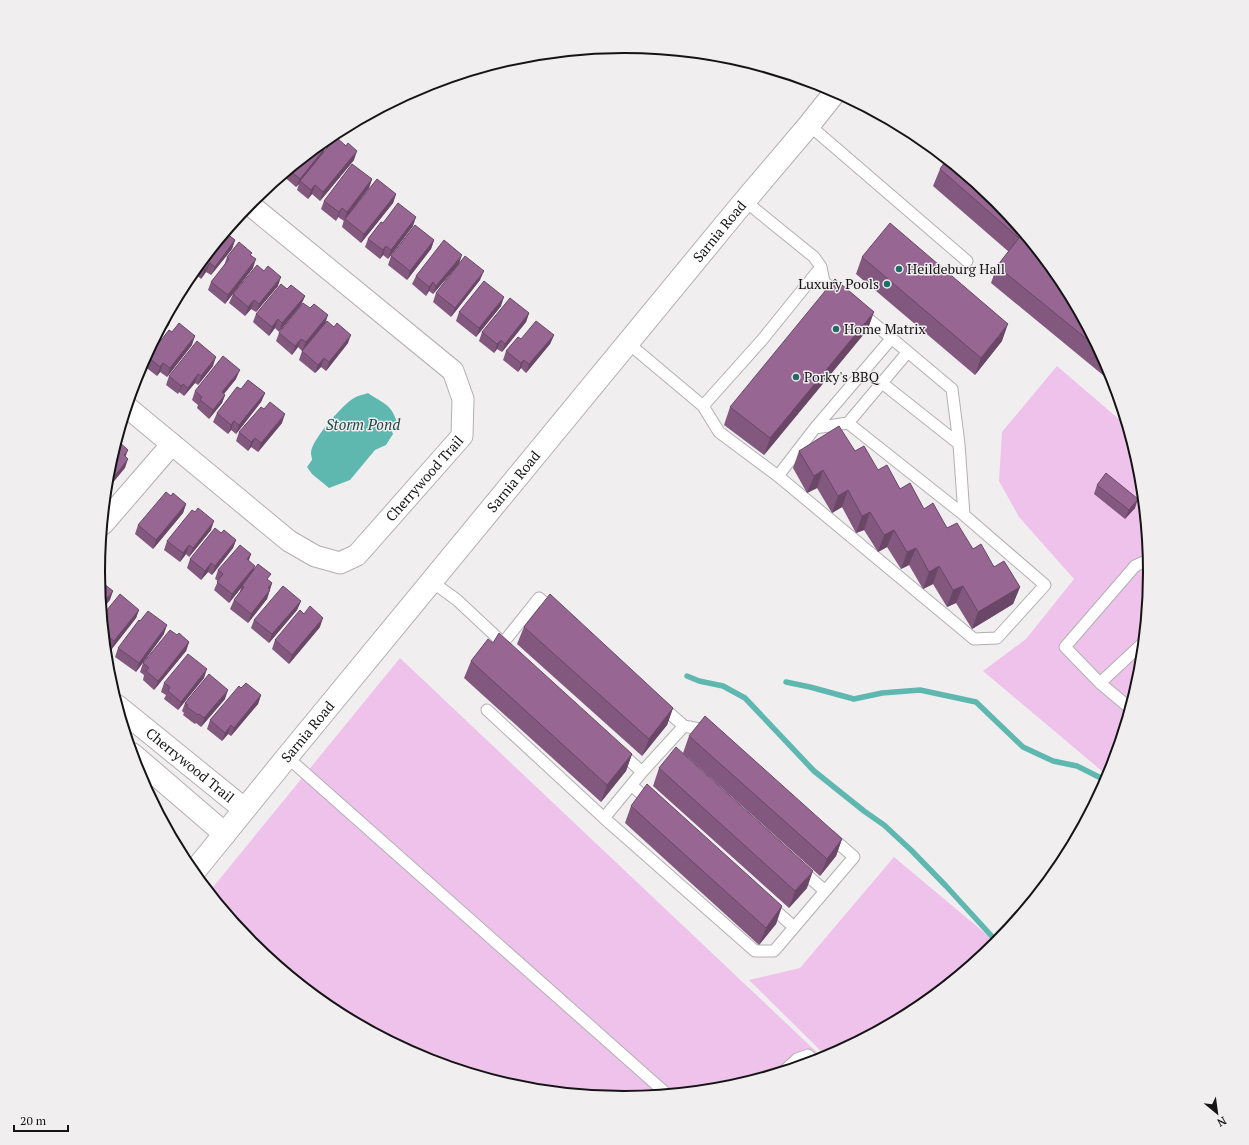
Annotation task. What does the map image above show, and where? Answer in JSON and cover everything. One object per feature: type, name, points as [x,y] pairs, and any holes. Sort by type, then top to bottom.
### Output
[{"type":"main road","name":"Sarnia Road","points":[[197,868],[244,809],[831,97]]},
{"type":"main road","name":"Cherrywood Trail","points":[[125,712],[244,809]]},
{"type":"main road","name":"Cherrywood Trail","points":[[142,762],[225,834]]},
{"type":"street","name":"Cherrywood Trail","points":[[131,411],[289,541],[315,556],[340,563],[357,556],[462,436],[463,399],[453,371],[254,208]]},
{"type":"street","points":[[108,518],[172,444]]},
{"type":"lane","points":[[809,125],[967,261]]},
{"type":"lane","points":[[745,201],[814,257],[821,267],[824,282],[907,353],[952,389],[959,444],[964,516]]},
{"type":"lane","points":[[704,406],[757,345],[821,267]]},
{"type":"lane","points":[[778,476],[815,428],[891,339]]},
{"type":"lane","points":[[628,343],[704,406],[719,432],[778,476],[974,639],[997,638],[1045,585],[964,516],[848,423]]},
{"type":"lane","points":[[815,428],[848,423],[907,353]]},
{"type":"lane","points":[[882,383],[959,444]]},
{"type":"lane","points":[[1126,705],[1100,683],[1065,648],[1135,566],[1144,562]]},
{"type":"lane","points":[[431,582],[457,600],[506,646],[539,598],[562,619]]},
{"type":"lane","points":[[1100,683],[1139,647]]},
{"type":"lane","points":[[655,700],[684,726],[711,731],[717,736]]},
{"type":"lane","points":[[487,710],[604,818],[756,951],[774,951],[854,857],[824,831]]},
{"type":"lane","points":[[604,818],[642,772],[668,750],[684,726]]},
{"type":"lane","points":[[613,745],[642,772]]},
{"type":"lane","points":[[287,757],[663,1091]]},
{"type":"lane","points":[[631,785],[660,810]]},
{"type":"lane","points":[[790,859],[825,891]]},
{"type":"lane","points":[[759,897],[794,928]]},
{"type":"lane","points":[[793,1063],[798,1059],[808,1055],[810,1057]]},
{"type":"shaded area","points":[[1057,366],[1121,421],[1126,438],[1140,505],[1144,572],[1143,606],[1140,640],[1134,674],[1126,707],[1103,772],[983,671],[1026,639],[1074,579],[1019,517],[999,481],[1002,432]]},
{"type":"shaded area","points":[[400,658],[818,1054],[759,1074],[726,1082],[692,1088],[658,1091],[624,1092],[557,1088],[490,1074],[426,1052],[395,1038],[336,1004],[308,985],[257,940],[212,889]]},
{"type":"shaded area","points":[[894,857],[993,939],[941,985],[913,1004],[854,1038],[822,1052],[749,980],[800,968]]},
{"type":"water","name":"Storm Pond","points":[[368,393],[386,404],[392,411],[397,422],[391,429],[393,434],[386,445],[375,450],[350,480],[329,488],[312,474],[307,467],[312,460],[312,448],[327,425],[346,404],[359,396]]},
{"type":"building","points":[[339,139],[346,146],[348,143],[357,151],[323,192],[315,185],[311,190],[300,181],[329,146]]},
{"type":"building","points":[[324,149],[300,179],[293,173]]},
{"type":"building","points":[[944,163],[992,205],[1015,230],[1037,256],[1056,284],[1089,341],[997,266],[1019,238],[940,169]]},
{"type":"building","points":[[352,164],[372,179],[347,212],[342,208],[339,212],[324,201]]},
{"type":"building","points":[[377,179],[396,194],[364,234],[345,219]]},
{"type":"building","points":[[398,203],[416,217],[391,250],[386,246],[383,250],[368,239],[381,222],[383,223]]},
{"type":"building","points":[[890,223],[1008,324],[981,358],[862,257]]},
{"type":"building","points":[[415,225],[434,240],[410,271],[391,256]]},
{"type":"building","points":[[229,236],[235,240],[215,267],[210,263],[204,270],[203,269],[212,256]]},
{"type":"building","points":[[444,240],[462,255],[436,286],[433,282],[429,287],[416,276]]},
{"type":"building","points":[[239,242],[252,253],[250,255],[256,259],[228,295],[211,282],[229,259],[227,257]]},
{"type":"building","points":[[465,256],[484,271],[455,308],[436,293]]},
{"type":"building","points":[[257,265],[264,271],[268,266],[281,277],[259,304],[254,300],[248,307],[233,294]]},
{"type":"building","points":[[835,279],[874,312],[770,438],[730,407]]},
{"type":"building","points":[[484,281],[504,297],[479,328],[459,312]]},
{"type":"building","points":[[281,284],[287,289],[291,285],[305,296],[282,323],[278,319],[272,327],[256,314]]},
{"type":"building","points":[[510,298],[529,313],[505,344],[501,340],[497,344],[482,332]]},
{"type":"building","points":[[303,303],[310,308],[314,304],[328,315],[306,342],[301,339],[295,346],[279,333]]},
{"type":"building","points":[[327,321],[334,327],[337,323],[351,335],[329,362],[324,358],[318,365],[302,351]]},
{"type":"building","points":[[536,321],[554,335],[529,364],[524,360],[521,363],[506,351],[518,337],[521,339]]},
{"type":"building","points":[[179,323],[195,336],[170,368],[163,363],[160,367],[151,360],[159,343],[169,330],[172,332]]},
{"type":"building","points":[[197,341],[216,357],[201,376],[198,374],[188,388],[183,384],[181,386],[169,376]]},
{"type":"building","points":[[223,356],[240,370],[222,392],[225,395],[213,410],[200,400],[202,397],[195,391]]},
{"type":"building","points":[[248,380],[265,393],[239,425],[234,421],[231,425],[217,413],[237,387],[241,389]]},
{"type":"building","points":[[270,402],[285,414],[261,443],[255,438],[251,442],[239,432],[261,407],[264,409]]},
{"type":"building","points":[[839,426],[855,451],[864,446],[878,470],[887,465],[900,489],[910,483],[924,509],[933,503],[947,528],[957,523],[973,549],[981,544],[994,567],[1004,561],[1020,587],[978,612],[963,586],[953,590],[939,566],[929,572],[916,548],[907,552],[894,530],[884,535],[870,512],[862,516],[848,490],[838,496],[823,470],[814,476],[799,451]]},
{"type":"building","points":[[122,444],[128,450],[124,455],[128,459],[114,477]]},
{"type":"building","points":[[1106,473],[1138,499],[1129,510],[1097,485]]},
{"type":"building","points":[[166,492],[171,496],[173,493],[186,504],[156,540],[138,525]]},
{"type":"building","points":[[198,508],[214,521],[193,548],[189,545],[183,553],[167,541],[192,510],[195,512]]},
{"type":"building","points":[[215,528],[221,533],[224,530],[236,540],[215,566],[211,563],[205,571],[190,559]]},
{"type":"building","points":[[240,545],[251,554],[247,559],[255,566],[232,594],[217,582],[223,574],[218,570]]},
{"type":"building","points":[[258,564],[271,574],[267,579],[272,583],[268,588],[270,590],[251,614],[234,600]]},
{"type":"building","points":[[105,585],[113,591],[106,599]]},
{"type":"building","points":[[283,586],[301,601],[272,634],[254,620]]},
{"type":"building","points":[[120,594],[139,610],[114,641],[109,637],[106,611]]},
{"type":"building","points":[[550,594],[673,708],[649,739],[524,627]]},
{"type":"building","points":[[310,606],[323,618],[292,655],[275,640],[300,610],[304,614]]},
{"type":"building","points":[[148,611],[167,625],[139,663],[118,648],[139,620],[140,621]]},
{"type":"building","points":[[170,630],[177,635],[179,633],[189,642],[158,681],[146,671],[149,668],[143,663]]},
{"type":"building","points":[[499,633],[632,754],[607,785],[471,661],[488,639],[493,643]]},
{"type":"building","points":[[188,654],[207,669],[181,702],[168,691],[170,687],[164,683]]},
{"type":"building","points":[[209,674],[228,690],[204,718],[186,706],[188,705],[185,703]]},
{"type":"building","points":[[246,683],[261,695],[234,728],[231,725],[225,733],[210,720],[239,686],[241,688]]},
{"type":"building","points":[[705,716],[842,839],[827,859],[689,736]]},
{"type":"building","points":[[676,747],[813,871],[795,891],[659,768]]},
{"type":"building","points":[[647,784],[782,906],[766,928],[631,806]]},
{"type":"waterway","points":[[687,676],[699,681],[723,686],[745,698],[814,771],[884,825],[911,850],[994,938]]},
{"type":"waterway","points":[[786,682],[854,699],[882,693],[920,690],[976,702],[1023,747],[1053,761],[1077,766],[1101,778]]},
{"type":"place","name":"Heildeburg Hall","points":[[899,269]]},
{"type":"place","name":"Luxury Pools","points":[[887,284]]},
{"type":"place","name":"Home Matrix","points":[[836,329]]},
{"type":"place","name":"Porky's BBQ","points":[[796,377]]}]
